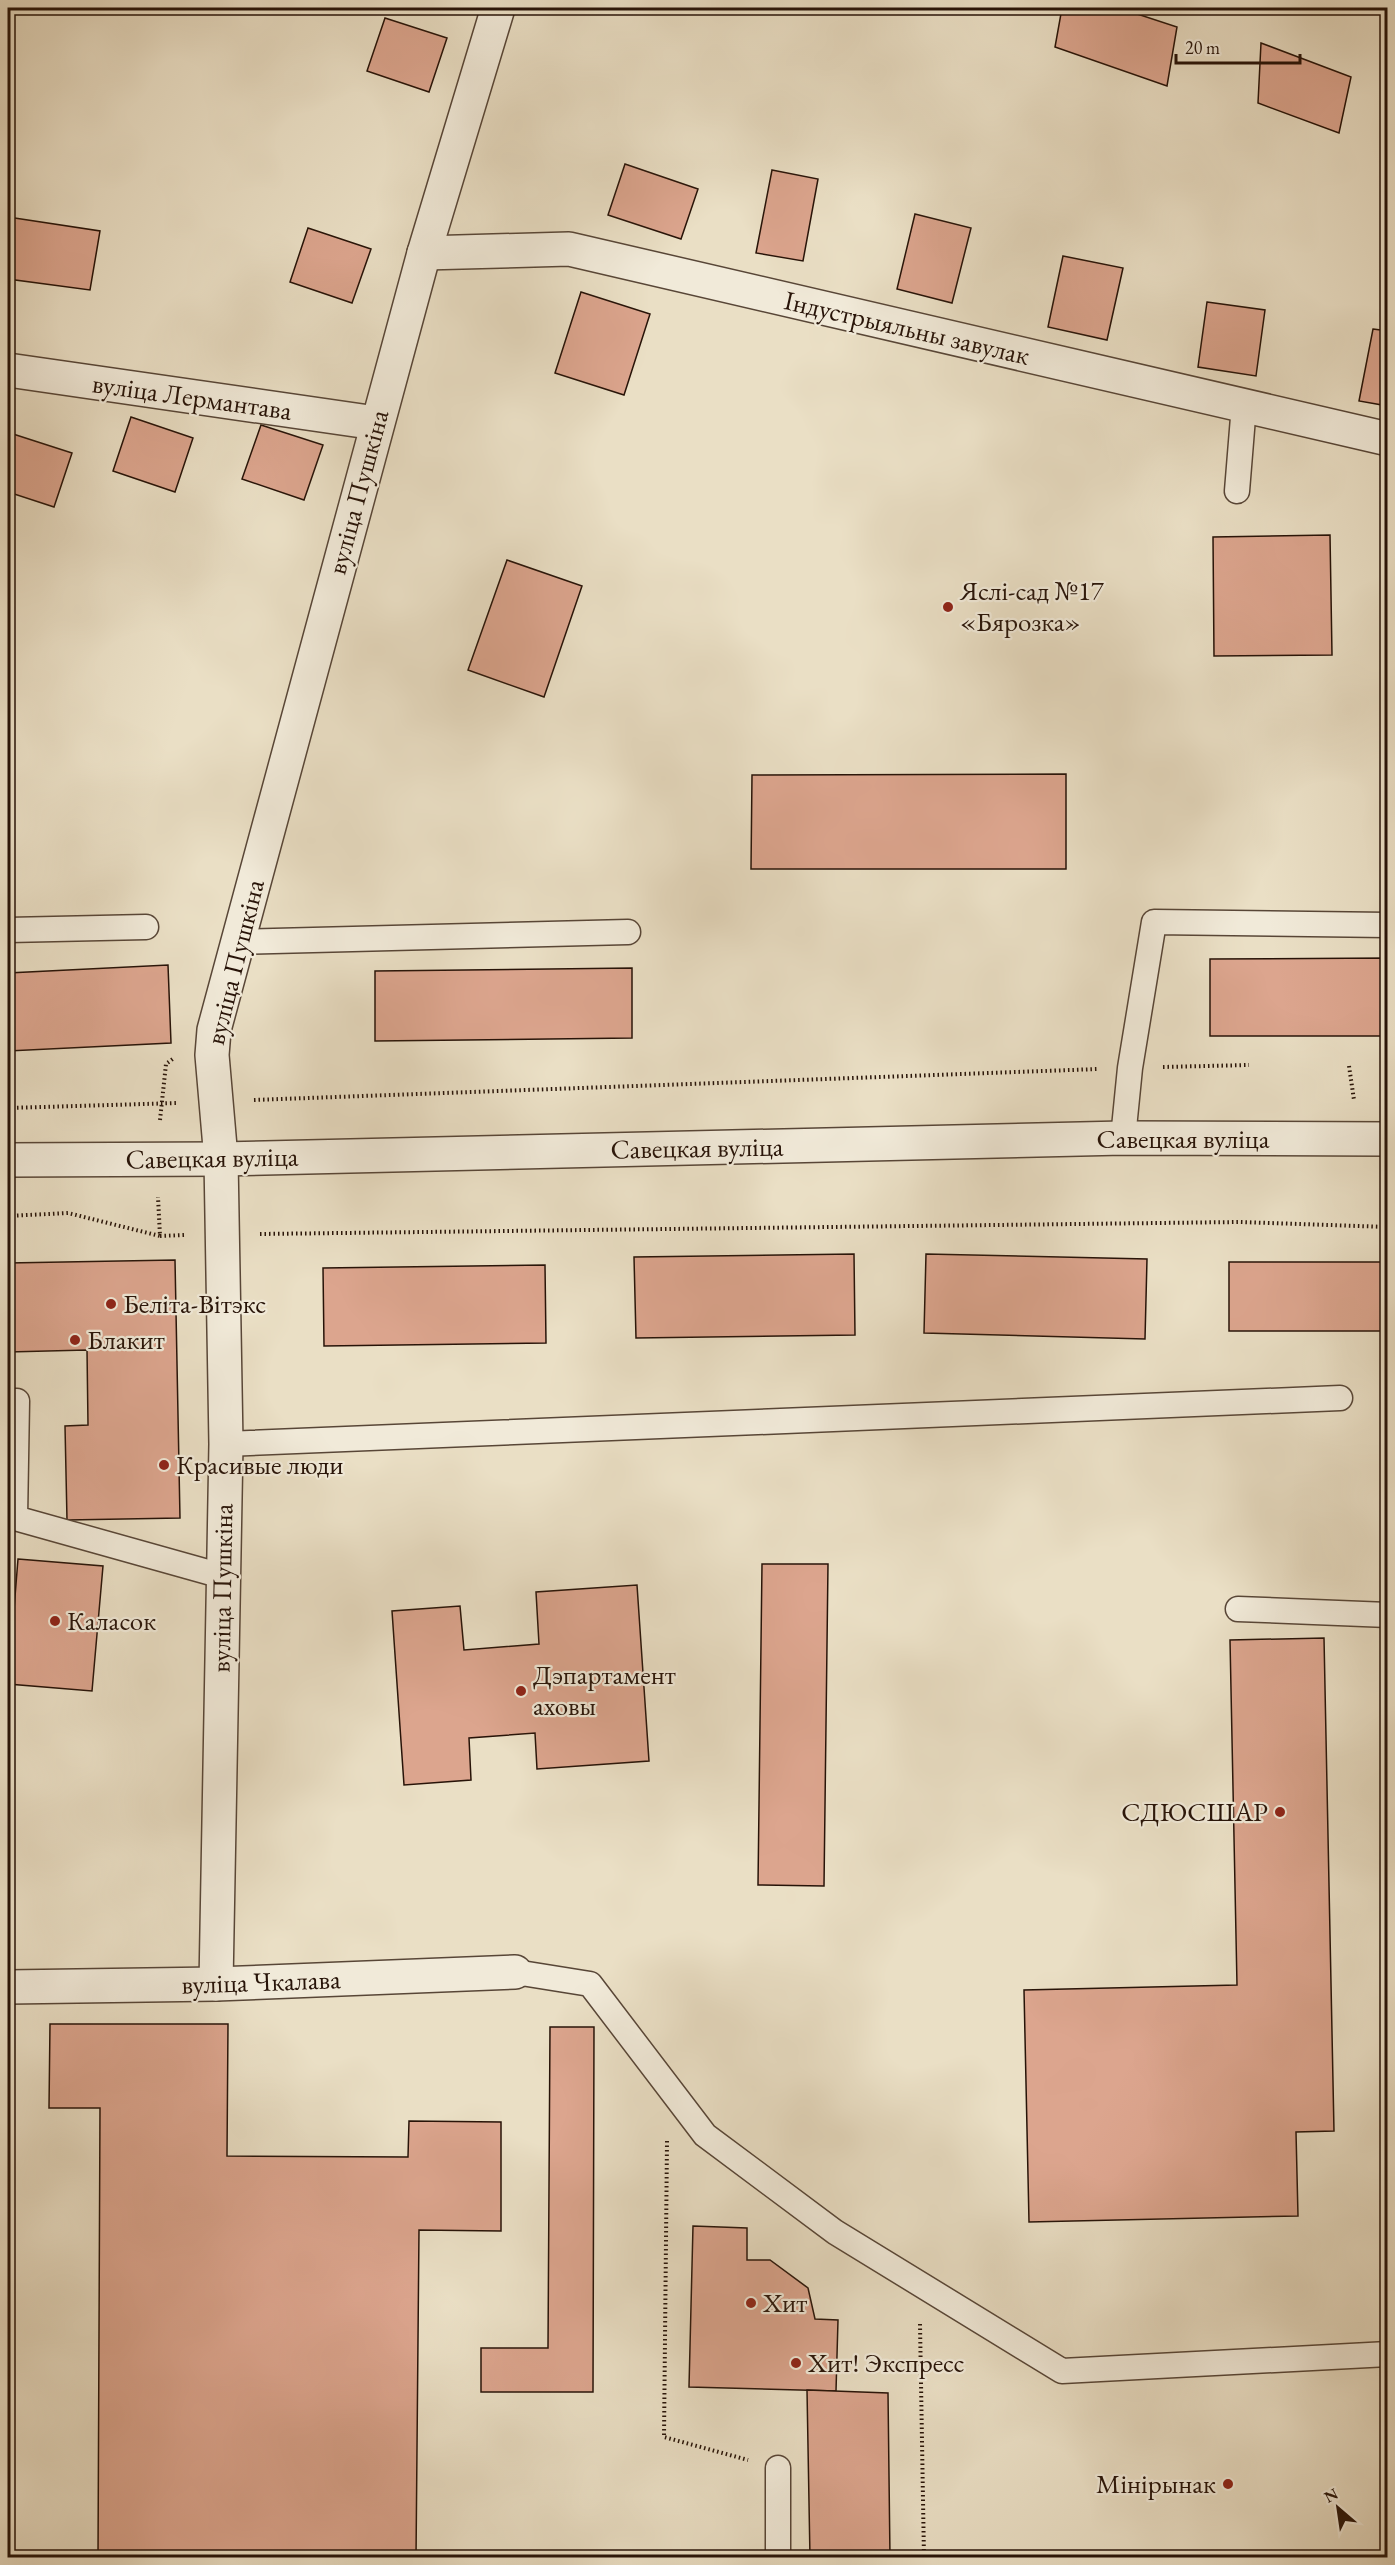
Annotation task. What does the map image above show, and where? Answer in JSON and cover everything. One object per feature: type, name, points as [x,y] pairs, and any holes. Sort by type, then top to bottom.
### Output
[{"type":"street","name":"вуліца Пушкіна","points":[[216,1984],[226,1444],[221,1158],[214,1101],[212,1055],[214,1030],[376,423],[424,253],[498,8]]},
{"type":"street","name":"Індустрыяльны завулак","points":[[424,253],[569,249],[1388,439]]},
{"type":"street","name":"вуліца Лермантава","points":[[8,370],[376,423]]},
{"type":"street","name":"Савецкая вуліца","points":[[8,1160],[221,1158],[1123,1138],[1388,1139]]},
{"type":"street","name":"вуліца Чкалава","points":[[8,1987],[216,1984],[515,1972]]},
{"type":"lane","points":[[1237,491],[1244,405]]},
{"type":"lane","points":[[1123,1138],[1130,1068],[1154,922],[1388,925]]},
{"type":"lane","points":[[8,930],[146,927]]},
{"type":"lane","points":[[238,942],[628,932]]},
{"type":"lane","points":[[226,1444],[1340,1398]]},
{"type":"lane","points":[[8,1401],[17,1401],[15,1518],[222,1576]]},
{"type":"lane","points":[[1238,1609],[1388,1615]]},
{"type":"lane","points":[[515,1972],[590,1984],[705,2135],[835,2232],[1062,2371],[1388,2354]]},
{"type":"lane","points":[[778,2468],[778,2558]]},
{"type":"path","points":[[8,1108],[1249,1065]]},
{"type":"path","points":[[160,1236],[1240,1222],[1388,1227]]},
{"type":"path","points":[[667,2086],[664,2437],[778,2468]]},
{"type":"path","points":[[920,2319],[924,2558]]},
{"type":"building","points":[[1062,8],[1119,8],[1177,27],[1167,86],[1055,47]]},
{"type":"building","points":[[385,18],[447,38],[429,92],[367,71]]},
{"type":"building","points":[[1261,43],[1351,77],[1339,133],[1258,103]]},
{"type":"building","points":[[625,164],[698,189],[681,239],[608,215]]},
{"type":"building","points":[[772,170],[818,179],[803,261],[756,253]]},
{"type":"building","points":[[915,214],[971,228],[952,303],[897,289]]},
{"type":"building","points":[[8,217],[100,231],[90,290],[8,279]]},
{"type":"building","points":[[308,228],[371,249],[352,303],[290,282]]},
{"type":"building","points":[[1063,256],[1123,268],[1107,340],[1048,327]]},
{"type":"building","points":[[581,292],[650,314],[624,395],[555,373]]},
{"type":"building","points":[[1207,302],[1265,310],[1256,376],[1198,367]]},
{"type":"building","points":[[1373,329],[1388,331],[1388,406],[1359,401]]},
{"type":"building","points":[[131,417],[193,438],[175,492],[113,471]]},
{"type":"building","points":[[261,425],[323,445],[304,500],[242,479]]},
{"type":"building","points":[[10,433],[72,453],[54,507],[8,492]]},
{"type":"building","points":[[1330,535],[1332,655],[1214,656],[1213,537]]},
{"type":"building","points":[[507,560],[582,586],[544,697],[468,670]]},
{"type":"building","points":[[1066,774],[1066,869],[751,869],[752,775]]},
{"type":"building","points":[[1388,958],[1388,1036],[1210,1036],[1210,959]]},
{"type":"building","points":[[168,965],[171,1043],[8,1051],[8,973]]},
{"type":"building","points":[[632,968],[632,1038],[375,1041],[375,971]]},
{"type":"building","points":[[854,1254],[855,1335],[636,1338],[634,1257]]},
{"type":"building","points":[[926,1254],[1147,1259],[1145,1339],[924,1333]]},
{"type":"building","points":[[175,1260],[180,1518],[67,1520],[65,1426],[88,1425],[87,1350],[8,1352],[8,1263]]},
{"type":"building","points":[[1229,1262],[1388,1262],[1388,1331],[1229,1331]]},
{"type":"building","points":[[545,1265],[546,1343],[324,1346],[323,1268]]},
{"type":"building","name":"Каласок","points":[[18,1559],[103,1566],[92,1691],[8,1684]]},
{"type":"building","points":[[762,1564],[828,1564],[824,1886],[758,1885]]},
{"type":"building","name":"Дэпартамент аховы","points":[[637,1585],[649,1761],[537,1769],[535,1733],[469,1738],[471,1780],[404,1785],[392,1611],[460,1606],[464,1650],[539,1644],[536,1592]]},
{"type":"building","name":"СДЮСШАР","points":[[1324,1638],[1334,2131],[1296,2132],[1298,2216],[1029,2222],[1024,1990],[1237,1985],[1230,1640]]},
{"type":"building","points":[[8,1840],[12,1906],[8,1906]]},
{"type":"building","points":[[50,2024],[228,2024],[227,2156],[408,2157],[409,2121],[501,2122],[501,2231],[419,2230],[416,2558],[98,2558],[100,2108],[49,2108]]},
{"type":"building","points":[[550,2027],[594,2027],[593,2392],[481,2392],[481,2348],[548,2348]]},
{"type":"building","name":"Хит","points":[[693,2226],[747,2228],[747,2260],[770,2260],[808,2288],[815,2319],[838,2320],[836,2391],[689,2387]]},
{"type":"building","points":[[807,2390],[888,2393],[890,2558],[810,2558]]},
{"type":"place","name":"Яслі-сад №17 «Бярозка»","points":[[948,607]]},
{"type":"place","name":"Беліта-Вітэкс","points":[[111,1304]]},
{"type":"place","name":"Блакит","points":[[75,1340]]},
{"type":"place","name":"Красивые люди","points":[[164,1465]]},
{"type":"place","name":"Каласок","points":[[55,1621]]},
{"type":"place","name":"Дэпартамент аховы","points":[[521,1691]]},
{"type":"place","name":"СДЮСШАР","points":[[1280,1812]]},
{"type":"place","name":"Хит","points":[[751,2303]]},
{"type":"place","name":"Хит! Экспресс","points":[[796,2363]]},
{"type":"place","name":"Мінірынак","points":[[1228,2484]]}]
